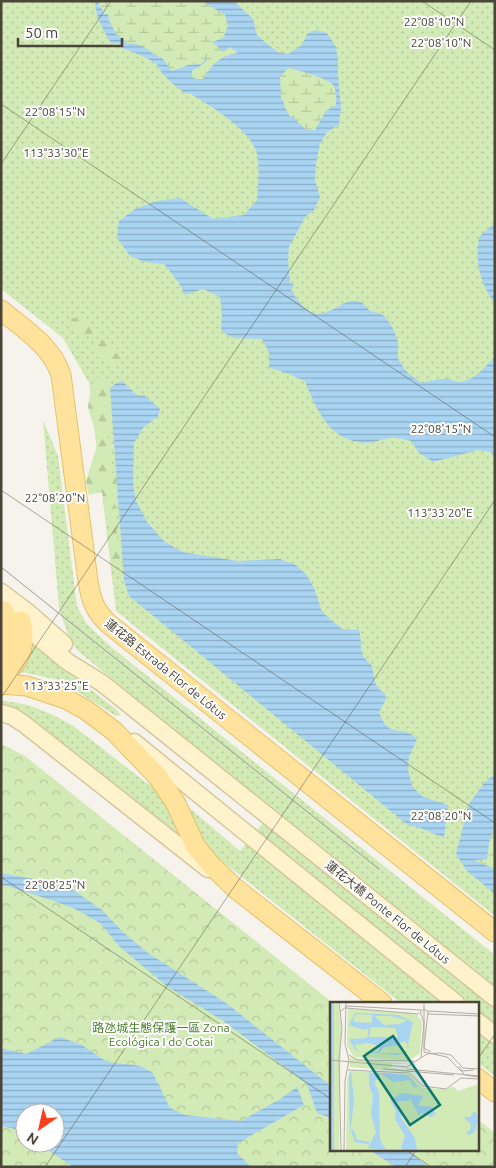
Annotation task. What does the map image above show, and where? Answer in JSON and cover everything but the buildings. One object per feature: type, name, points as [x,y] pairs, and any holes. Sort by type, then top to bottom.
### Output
[{"type":"main road","name":"蓮花路 Estrada Flor de Lótus","points":[[1,310],[48,349],[61,375],[88,581],[92,602],[96,611],[110,625],[495,932]]},
{"type":"main road","points":[[1,592],[29,613],[102,683]]},
{"type":"main road","points":[[3,610],[21,621],[68,662],[102,683]]},
{"type":"main road","points":[[1,657],[10,644],[11,636],[3,610]]},
{"type":"main road","points":[[1,678],[12,668],[22,649],[23,631],[21,621]]},
{"type":"main road","name":"蓮花大橋 Ponte Flor de Lótus","points":[[102,683],[495,998]]},
{"type":"main road","points":[[1,684],[27,686],[66,699],[134,742],[455,1002]]},
{"type":"main road","points":[[1,712],[12,716],[24,724],[381,1002]]},
{"type":"main road","points":[[114,731],[158,777],[167,789],[196,847],[236,889]]},
{"type":"main road","points":[[478,1021],[495,1035]]},
{"type":"main road","points":[[478,1079],[495,1092]]},
{"type":"green space","points":[[1,1],[495,1],[495,916],[116,611],[89,383],[63,338],[1,289]]},
{"type":"green space","points":[[100,1],[202,1],[225,15],[228,26],[223,38],[213,42],[230,47],[239,53],[222,58],[210,69],[203,79],[191,77],[192,71],[203,65],[206,59],[201,64],[188,65],[172,72],[162,58],[157,57],[144,47],[128,44],[117,35],[98,6]]},
{"type":"green space","points":[[288,68],[319,77],[334,87],[336,105],[326,111],[315,130],[306,130],[294,118],[290,117],[281,99],[280,77]]},
{"type":"green space","points":[[68,318],[84,320],[97,332],[83,334],[77,330]]},
{"type":"green space","points":[[102,339],[121,358],[115,367],[101,357],[94,347],[93,343]]},
{"type":"green space","points":[[93,375],[108,384],[112,421],[107,436],[111,446],[112,472],[119,482],[115,498],[117,537],[121,559],[115,574],[110,565],[110,531],[102,492],[89,495],[86,481],[98,442],[88,407]]},
{"type":"green space","points":[[43,420],[58,456],[77,606],[86,623],[110,646],[495,955],[495,1076],[478,1063],[478,1002],[400,1002],[209,851],[173,831],[15,708],[1,703],[1,700],[28,705],[72,725],[144,781],[186,805],[240,851],[274,810],[79,652],[70,641],[59,608]]},
{"type":"green space","points":[[32,645],[121,715],[116,716],[59,680],[17,671]]},
{"type":"green space","name":"路氹城生態保護一區 Zona Ecológica I do Cotai","points":[[1,744],[25,756],[332,1002],[330,1002],[330,1150],[478,1150],[478,1120],[495,1133],[495,1167],[1,1167]]},
{"type":"green space","points":[[495,826],[495,869],[473,859],[487,859],[489,843]]},
{"type":"water","points":[[95,1],[100,1],[98,6],[101,7],[104,14],[108,14],[109,21],[117,35],[128,44],[138,44],[162,58],[172,71],[188,65],[201,64],[207,58],[206,62],[192,71],[192,77],[196,79],[203,79],[221,58],[238,53],[230,47],[224,52],[212,42],[223,38],[228,26],[225,15],[202,1],[234,1],[253,19],[257,35],[277,52],[288,54],[302,45],[307,34],[315,30],[327,33],[336,47],[338,60],[341,107],[339,125],[327,132],[320,144],[315,180],[320,197],[314,210],[305,217],[289,247],[290,283],[294,285],[291,290],[302,305],[312,312],[320,314],[329,312],[345,303],[353,301],[362,303],[370,311],[384,316],[396,335],[399,360],[409,374],[422,383],[442,379],[459,382],[465,381],[479,372],[495,357],[495,462],[491,452],[478,450],[433,462],[419,453],[411,441],[394,438],[366,443],[343,437],[326,423],[314,403],[305,381],[269,368],[269,353],[262,339],[233,338],[221,331],[220,297],[203,289],[185,295],[179,283],[164,264],[145,262],[130,256],[117,238],[119,221],[135,209],[157,201],[180,198],[213,219],[244,215],[257,200],[258,160],[253,145],[247,136],[229,119],[189,93],[183,92],[167,79],[151,60],[122,48],[119,43],[111,43],[100,23]],"holes":[[[288,68],[325,80],[334,87],[336,105],[326,111],[315,130],[306,130],[292,116],[290,117],[283,99],[281,99],[280,77]]]},
{"type":"water","points":[[495,223],[495,305],[482,280],[478,264],[478,247],[479,237]]},
{"type":"water","points":[[122,381],[137,395],[144,395],[160,409],[158,416],[143,428],[134,443],[133,483],[136,501],[147,522],[164,541],[182,552],[238,561],[280,559],[296,565],[306,574],[314,588],[322,612],[342,629],[359,630],[362,653],[372,666],[377,685],[385,694],[386,699],[379,712],[383,721],[392,730],[407,732],[417,739],[409,757],[408,769],[412,786],[423,797],[448,805],[444,838],[418,827],[409,826],[129,596],[124,580],[110,388]]},
{"type":"water","points":[[495,774],[495,826],[489,843],[487,859],[474,860],[495,869],[495,894],[467,871],[456,854],[469,804],[484,783]]},
{"type":"water","points":[[1,873],[39,880],[73,890],[102,910],[124,933],[148,953],[226,1003],[330,1085],[330,1118],[317,1113],[307,1084],[222,1020],[168,987],[119,946],[100,923],[75,909],[54,901],[7,886],[1,886]]},
{"type":"water","points":[[60,1037],[82,1045],[107,1062],[140,1066],[152,1072],[170,1108],[185,1115],[241,1121],[297,1087],[304,1105],[238,1143],[237,1153],[251,1167],[73,1167],[53,1153],[65,1153],[65,1103],[15,1103],[15,1129],[1,1126],[1,1048],[26,1054]]},
{"type":"water","points":[[370,1150],[408,1150],[428,1167],[396,1167]]},
{"type":"tram line","points":[[1,567],[379,869]]}]
